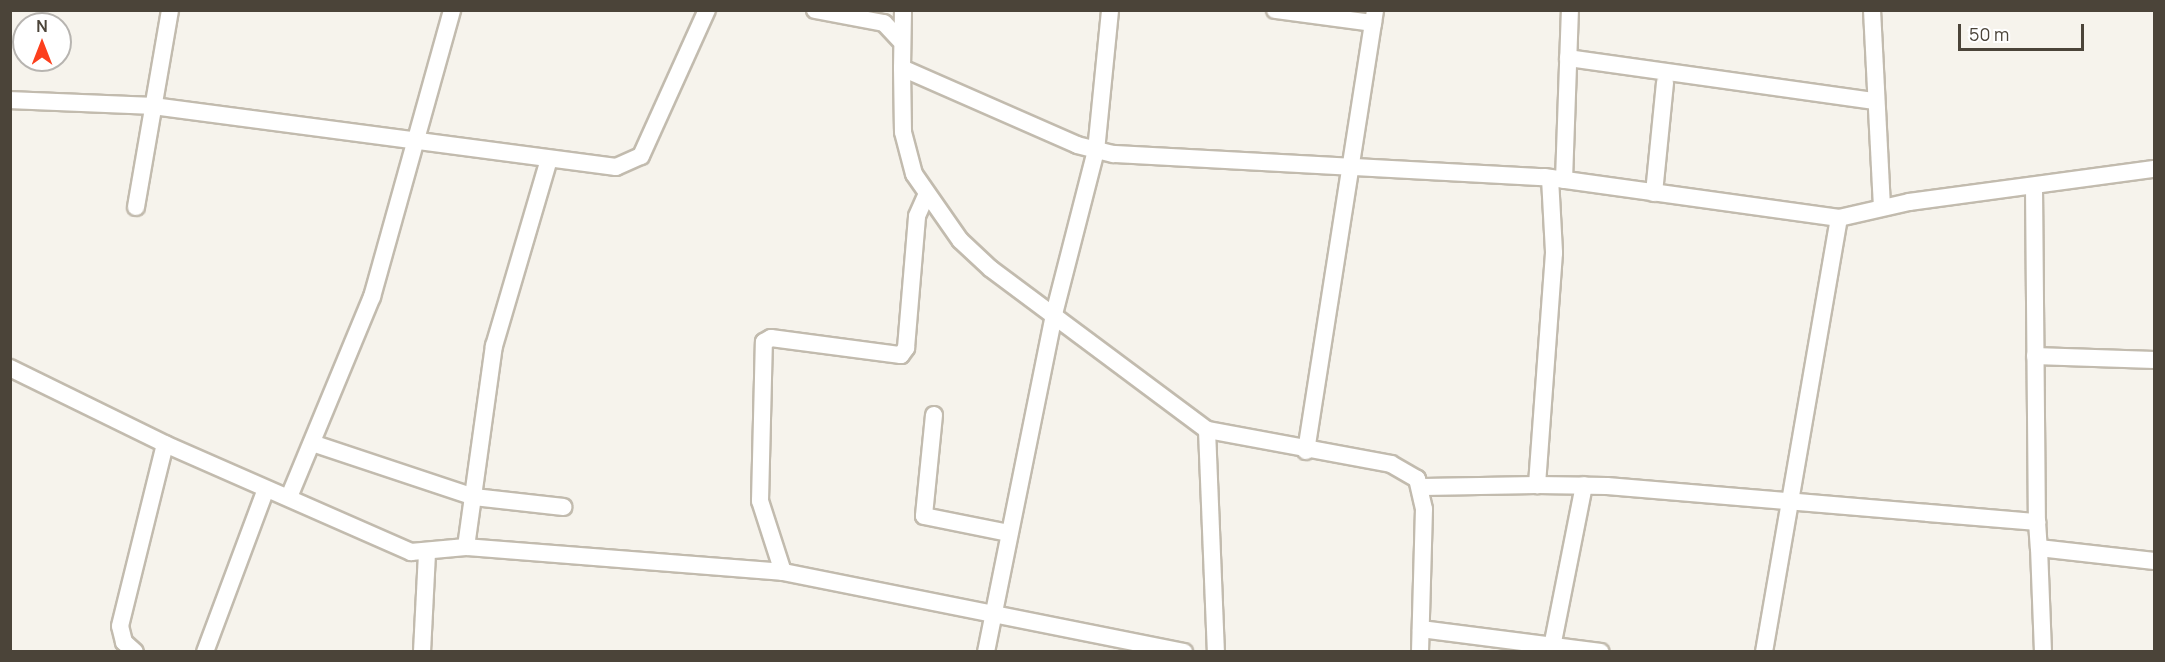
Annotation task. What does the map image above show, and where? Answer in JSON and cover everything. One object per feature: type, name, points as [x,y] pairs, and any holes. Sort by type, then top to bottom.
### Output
[{"type":"street","points":[[136,207],[170,10]]},
{"type":"street","points":[[289,497],[372,297],[452,10]]},
{"type":"street","points":[[10,100],[153,106],[414,140],[548,162],[616,167],[641,156],[707,10]]},
{"type":"street","points":[[815,10],[884,23],[900,40]]},
{"type":"street","points":[[986,651],[1054,314],[1096,151],[1110,10]]},
{"type":"street","points":[[1275,10],[1374,17],[1306,451]]},
{"type":"street","points":[[1538,485],[1570,10]]},
{"type":"street","points":[[1872,10],[1874,101],[1882,207]]},
{"type":"street","points":[[884,23],[903,11]]},
{"type":"street","points":[[903,11],[900,40],[906,152],[927,194],[974,254],[1207,430],[1406,469],[1423,487],[1420,651]]},
{"type":"street","points":[[1568,58],[1874,101]]},
{"type":"street","points":[[902,68],[1096,151],[1557,179],[1839,218],[1882,207],[2154,169]]},
{"type":"street","points":[[1654,193],[1665,83]]},
{"type":"street","points":[[466,547],[494,346],[548,162]]},
{"type":"street","points":[[2034,187],[2037,522],[2043,651]]},
{"type":"street","points":[[783,572],[760,501],[764,342],[771,338],[901,355],[906,348],[917,216],[927,194]]},
{"type":"street","points":[[1764,651],[1786,501],[1839,218]]},
{"type":"street","points":[[2035,356],[2154,360]]},
{"type":"street","points":[[10,368],[165,444],[411,552],[427,553],[466,547],[783,572],[1184,651]]},
{"type":"street","points":[[934,415],[924,516],[1009,533]]},
{"type":"street","points":[[1207,430],[1216,651]]},
{"type":"street","points":[[312,443],[474,497],[563,507]]},
{"type":"street","points":[[135,651],[124,642],[120,626],[165,444]]},
{"type":"street","points":[[1423,487],[1584,485],[2037,522]]},
{"type":"street","points":[[1551,648],[1584,485]]},
{"type":"street","points":[[205,651],[266,489]]},
{"type":"street","points":[[2039,548],[2154,561]]},
{"type":"street","points":[[422,651],[427,553]]},
{"type":"street","points":[[1421,629],[1551,648],[1601,651]]}]
